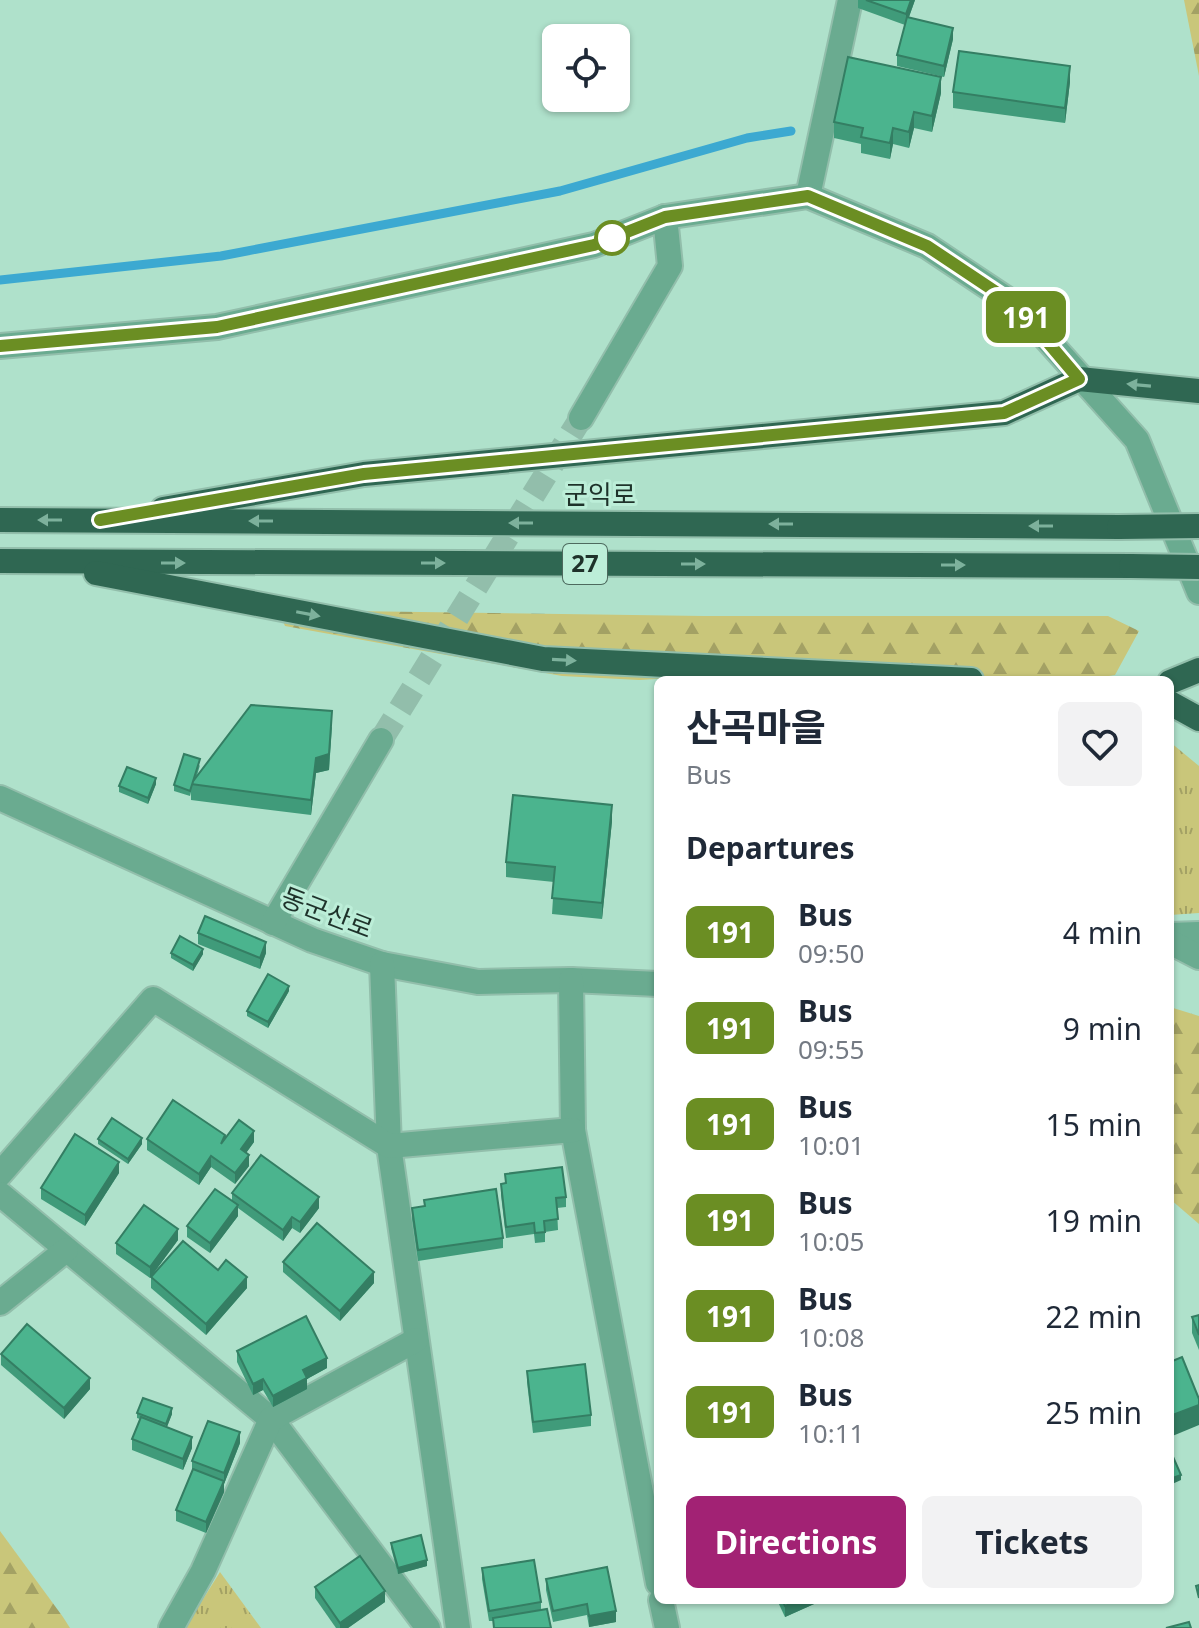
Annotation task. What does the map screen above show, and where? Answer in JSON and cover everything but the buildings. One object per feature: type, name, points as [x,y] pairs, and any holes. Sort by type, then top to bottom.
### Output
[{"type":"highway","points":[[100,520],[364,474],[1004,413],[1079,379],[1199,391]]},
{"type":"highway","name":"군익로","points":[[0,520],[1199,526]]},
{"type":"highway","name":"27","points":[[0,561],[1199,567]]},
{"type":"highway","points":[[39,562],[543,659],[889,676]]},
{"type":"highway","points":[[1174,680],[1199,670]]},
{"type":"highway","points":[[1174,705],[1199,719]]},
{"type":"street","points":[[808,196],[850,0]]},
{"type":"street","points":[[0,346],[217,327],[594,245],[665,217],[808,196],[927,246],[1017,306],[1079,379],[1137,440],[1199,592]]},
{"type":"street","points":[[581,418],[670,266],[665,217]]},
{"type":"street","points":[[273,923],[381,740]]},
{"type":"street","name":"동군산로","points":[[0,798],[273,923],[382,964],[478,982],[571,980],[654,984]]},
{"type":"street","points":[[1174,935],[1199,934]]},
{"type":"street","points":[[1174,944],[1199,957]]},
{"type":"street","points":[[382,964],[389,1146],[458,1628]]},
{"type":"street","points":[[571,980],[573,1130],[654,1562]]},
{"type":"street","points":[[0,1174],[153,999],[389,1146],[573,1130]]},
{"type":"street","points":[[0,1194],[271,1419],[428,1628]]},
{"type":"street","points":[[0,1303],[66,1250]]},
{"type":"street","points":[[171,1628],[203,1571],[271,1419],[416,1340]]},
{"type":"green space","points":[[1184,0],[1199,0],[1199,76]]},
{"type":"green space","points":[[278,610],[704,616],[1108,616],[1139,631],[1115,675],[1109,676],[979,676],[820,670],[654,676],[654,679],[639,680],[562,676],[285,626]]},
{"type":"green space","points":[[1174,745],[1199,766],[1199,913],[1174,915]]},
{"type":"green space","points":[[1174,1008],[1199,1016],[1199,1224],[1174,1202]]},
{"type":"green space","points":[[0,1531],[63,1617],[70,1628],[0,1628]]},
{"type":"green space","points":[[220,1572],[261,1628],[185,1628]]},
{"type":"waterway","points":[[0,280],[221,256],[560,191],[747,138],[791,131]]},
{"type":"tunnel","points":[[381,740],[581,418]]},
{"type":"bus line","name":"191","points":[[0,346],[217,327],[594,245],[665,217],[808,196],[927,246],[1017,306],[1079,379],[1004,413],[364,474],[100,520]]}]
